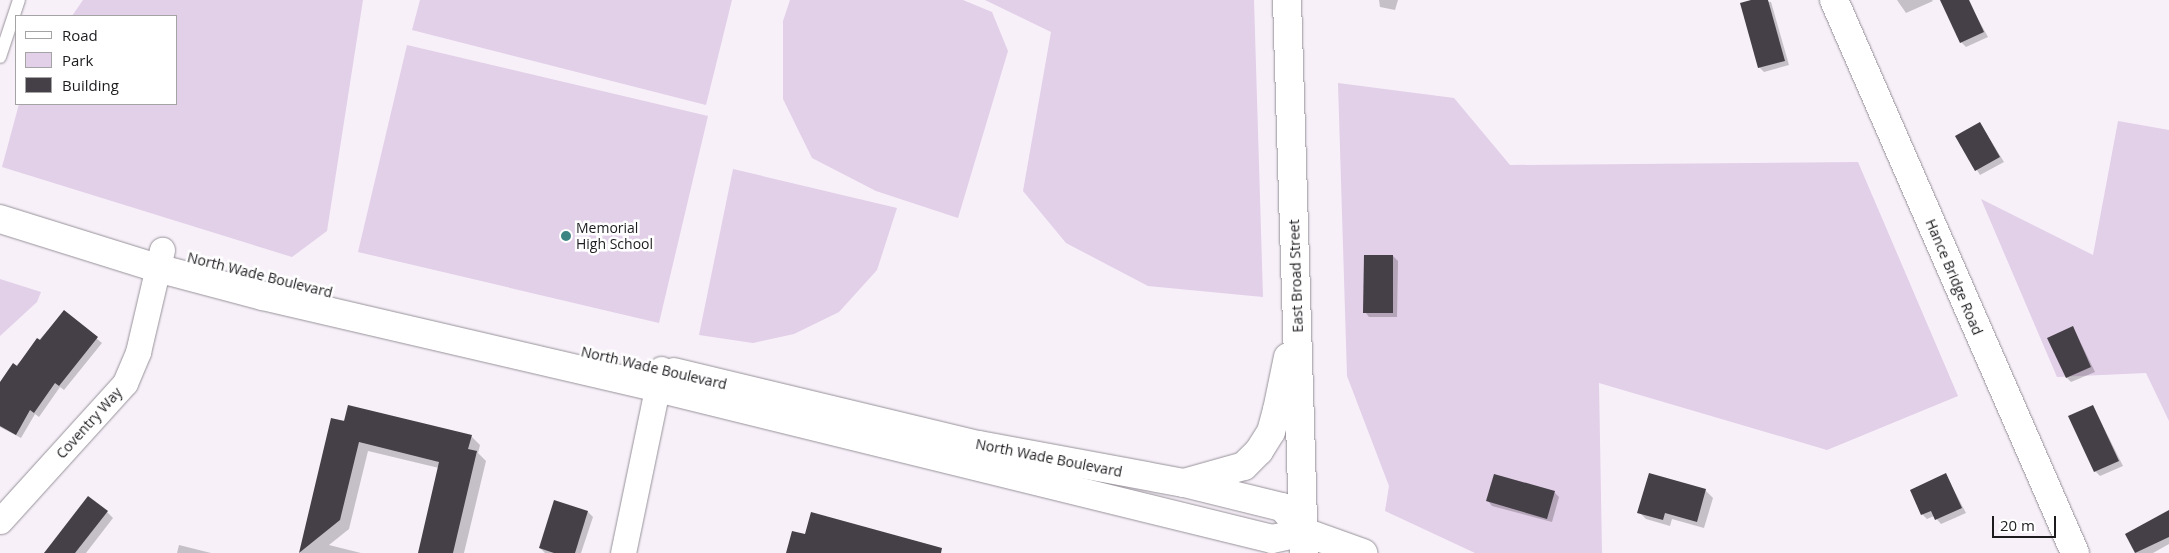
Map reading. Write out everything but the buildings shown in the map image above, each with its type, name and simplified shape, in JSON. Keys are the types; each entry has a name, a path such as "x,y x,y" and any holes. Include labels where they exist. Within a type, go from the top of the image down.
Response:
{"main road":[{"name":"East Broad Street","path":"1287,0 1304,542"},
{"name":"Hance Bridge Road","path":"1834,0 2074,553"},
{"name":"North Wade Boulevard","path":"0,199 263,296 979,445 1184,484 1282,507 1304,542"},
{"name":"North Wade Boulevard","path":"0,219 159,259"},
{"path":"1184,484 1244,466 1260,451 1271,432 1278,410 1297,319"},
{"name":"North Wade Boulevard","path":"659,378 1272,539 1304,542 1363,553"}],"street":[{"name":"Coventry Way","path":"0,521 125,383 138,352 159,259"},
{"path":"623,553 659,378"}],"lane":[{"path":"0,57 18,0"}],"green space":[{"path":"83,0 363,0 327,231 292,257 2,167 19,105 178,105 178,15 73,15"},
{"path":"420,0 732,0 706,105 412,30"},
{"path":"790,0 963,0 992,12 1008,51 958,218 876,191 812,158 783,99 783,21"},
{"path":"985,0 1254,0 1263,297 1148,286 1066,243 1023,191 1051,32"},
{"path":"407,45 708,116 659,323 358,252"},
{"path":"1338,83 1454,98 1510,165 1858,162 1958,396 1827,450 1599,383 1602,553 1475,553 1385,511 1389,486 1347,376"},
{"path":"2118,121 2169,130 2169,421 2146,373 2057,377 1981,199 2093,255"},
{"path":"733,169 897,208 877,270 839,312 794,334 753,343 699,335"},
{"path":"0,279 41,292 37,302 0,336"}],"place":[{"name":"Memorial High School","path":"566,236"}]}
